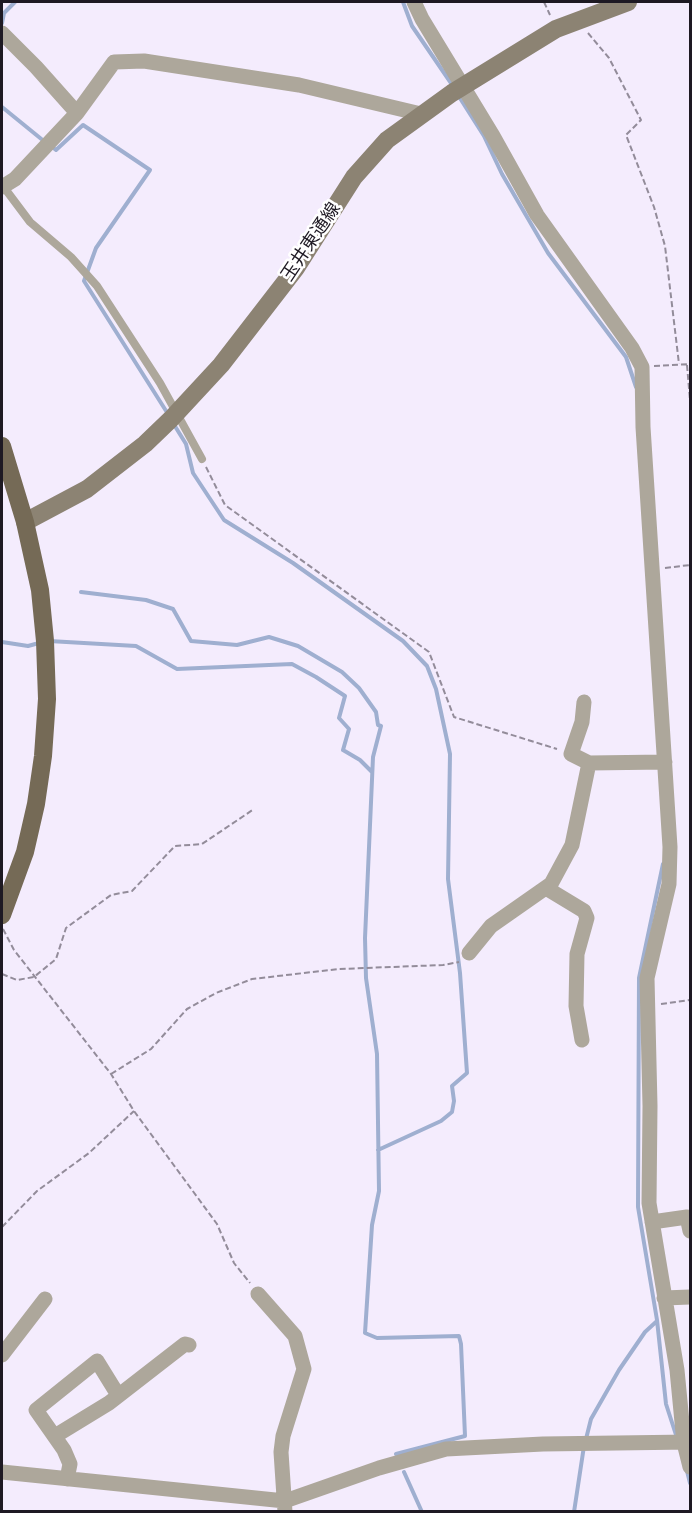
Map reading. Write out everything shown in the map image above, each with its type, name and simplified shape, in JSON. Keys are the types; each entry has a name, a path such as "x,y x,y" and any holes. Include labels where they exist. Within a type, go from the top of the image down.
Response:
{"main road":[{"path":"2,446 25,522 40,590 47,699 43,756 36,804 25,852 2,915"}],"street":[{"path":"414,2 459,89 537,215 632,348 642,367 660,762 670,847 669,884 647,978 650,1106 649,1203 690,1467"},
{"name":"玉井東通線","path":"25,522 87,489 145,444 176,413 221,365 296,268 354,177 387,140 459,89 556,29 628,2"},
{"path":"2,33 77,113"},
{"path":"2,187 15,179 77,113 114,62 144,61 299,85 421,114"},
{"path":"584,702 582,722 571,754 589,763 660,762"},
{"path":"470,953 491,926 551,884 572,845 589,763"},
{"path":"546,888 584,911 587,918 577,954 576,1006 582,1040"},
{"path":"652,1222 687,1217 690,1231"},
{"path":"258,1294 295,1336 303,1369 280,1452 285,1506"},
{"path":"664,1298 690,1297"},
{"path":"2,1355 45,1299"},
{"path":"55,1436 118,1395 185,1344 189,1345"},
{"path":"67,1479 70,1464 64,1450 36,1410 97,1361 118,1395"},
{"path":"2,1472 285,1506 379,1468 446,1449 686,1443"}],"lane":[{"path":"2,187 30,222 71,257 97,286 159,383 202,459"}],"path":[{"path":"579,19 589,35 609,58 641,120 626,135 654,207 665,246 680,364"},
{"path":"642,367 689,364 690,400"},
{"path":"202,459 225,505 429,652 454,717 571,754"},
{"path":"653,569 690,565"},
{"path":"2,974 17,980 34,976 56,959 66,928 111,895 132,891 175,846 202,844 254,809"},
{"path":"2,927 14,950 111,1074 134,1111 218,1224 234,1263 258,1294"},
{"path":"111,1074 151,1049 187,1009 216,993 252,979 339,969 443,965 464,961 470,953"},
{"path":"648,1006 690,1000"},
{"path":"2,1227 37,1191 90,1153 134,1111"}],"waterway":[{"path":"2,23 4,13 15,2"},
{"path":"403,2 412,26 453,86"},
{"path":"458,95 484,136 502,174 548,253 626,357 636,387"},
{"path":"2,107 45,142"},
{"path":"51,146 56,150 83,125 150,170 96,248 84,281 168,414"},
{"path":"173,423 186,444 193,473 224,520 293,563 403,641 427,666 436,689 450,754 448,879 460,973 467,1073 452,1086 454,1101 452,1112 441,1121 378,1150"},
{"path":"81,592 146,600 173,609 191,641 237,645 269,637 298,646 342,672 359,688 376,712 378,725 381,726 373,757 365,938 366,978 377,1054 379,1191 372,1225 365,1333 377,1338 459,1336 465,1436 396,1454"},
{"path":"49,641 136,646 177,669 292,664 345,696 339,718 349,729 343,750 360,760 372,772"},
{"path":"2,642 28,646 39,643"},
{"path":"663,864 639,978 638,1207 657,1320 666,1404 677,1438"},
{"path":"586,1439 591,1419 619,1370 645,1332 657,1321"},
{"path":"574,1512 584,1446"},
{"path":"687,1471 690,1483"},
{"path":"404,1472 422,1512"}]}
